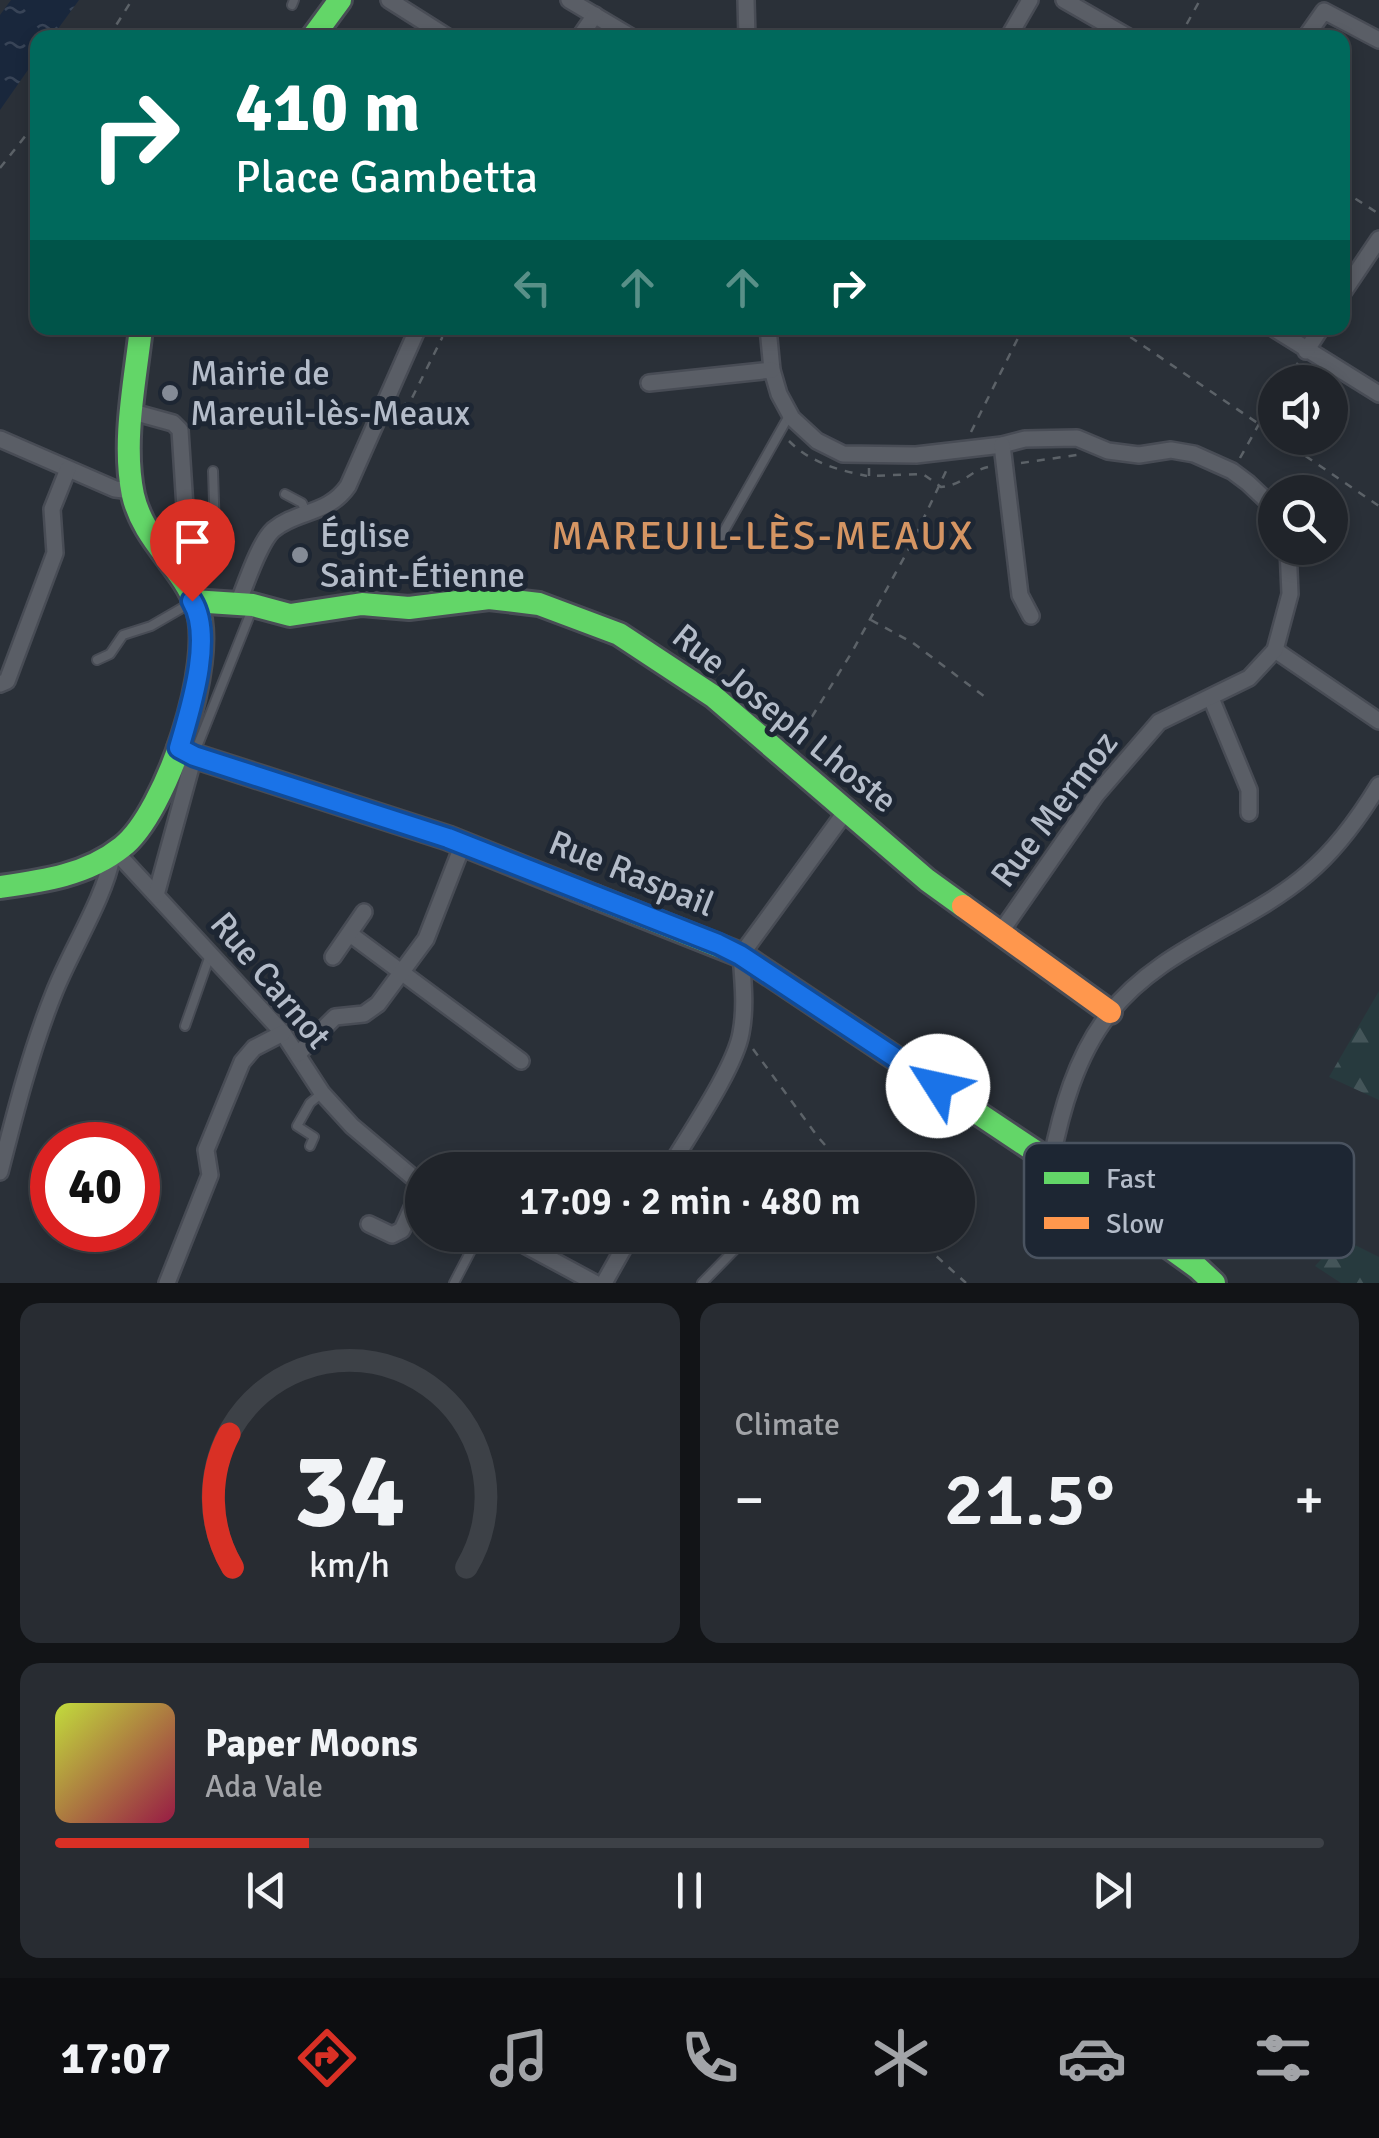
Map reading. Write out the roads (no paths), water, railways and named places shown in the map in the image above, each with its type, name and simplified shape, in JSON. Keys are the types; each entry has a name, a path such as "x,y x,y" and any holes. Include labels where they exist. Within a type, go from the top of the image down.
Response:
{"street":[{"path":"318,30 340,0"},
{"path":"389,0 436,30"},
{"path":"569,0 619,30"},
{"path":"746,0 747,30"},
{"path":"1013,30 1030,0"},
{"path":"1064,0 1116,30"},
{"path":"1309,30 1323,5 1379,40"},
{"path":"584,30 595,16"},
{"path":"1350,282 1379,238"},
{"path":"139,335 132,491 143,526 188,585"},
{"path":"246,604 266,537 276,527 338,500 384,410 415,335"},
{"path":"769,335 772,370 790,414 818,441 843,454 869,456 1002,446 1025,439 1076,438 1108,451 1139,454 1172,450 1194,454 1232,471 1258,493"},
{"path":"1284,335 1379,394"},
{"path":"1306,350 1316,335"},
{"path":"649,383 772,370"},
{"path":"133,412 173,423 180,430 188,585 201,622 186,752 156,895"},
{"path":"0,439 115,490 132,491"},
{"path":"1002,446 1020,595 1031,616"},
{"path":"0,684 8,681 55,553 52,509 68,469"},
{"path":"1249,813 1249,790 1211,698 1248,678 1275,650 1290,594 1289,565"},
{"name":"Rue Joseph Lhoste","path":"188,585 290,615 346,605 409,608 489,598 538,604 619,634 713,696 928,880 1110,1012"},
{"path":"1275,650 1379,721"},
{"name":"Rue Mermoz","path":"1000,934 1096,795 1159,722 1211,698"},
{"path":"0,887 68,876 114,855 146,822 186,752"},
{"name":"Rue Raspail","path":"186,752 463,844 740,955 1024,1145"},
{"path":"1055,1143 1070,1090 1093,1037 1110,1012 1174,958 1308,874 1356,823 1379,786"},
{"path":"678,1152 732,1059 741,1036 744,1004 740,955 846,811"},
{"path":"298,1054 336,1017 364,1014 378,1004 426,939 463,844"},
{"path":"0,1172 51,999 114,855"},
{"name":"Rue Carnot","path":"114,855 284,1032 322,1093 352,1126 405,1171"},
{"path":"333,957 364,912"},
{"path":"350,934 521,1061"},
{"path":"167,1283 210,1175 206,1150 242,1062 254,1048 284,1032"},
{"name":"Rue Carnot","path":"369,1224 392,1235 405,1223"},
{"path":"538,1252 595,1283"},
{"path":"604,1283 622,1252"},
{"name":"Rue Raspail","path":"1184,1258 1214,1283"}],"lane":[{"path":"716,544 790,414"},
{"path":"98,660 110,654 123,635 162,620 188,585 216,562 213,472"},
{"path":"285,494 302,503 307,514"},
{"path":"186,752 246,604"},
{"path":"185,1026 210,955"},
{"path":"310,1146 314,1137 298,1126 310,1103 322,1093"},
{"path":"454,1283 471,1252"},
{"path":"702,1283 732,1252"}],"water":[{"path":"11,0 79,0 57,30 30,30 30,67 0,110 0,15"}],"place":[{"name":"Mairie de Mareuil-lès-Meaux","path":"170,393"},
{"name":"Église Saint-Étienne","path":"300,555"}],"district":[{"name":"MAREUIL-LÈS-MEAUX","path":"763,535"}]}
